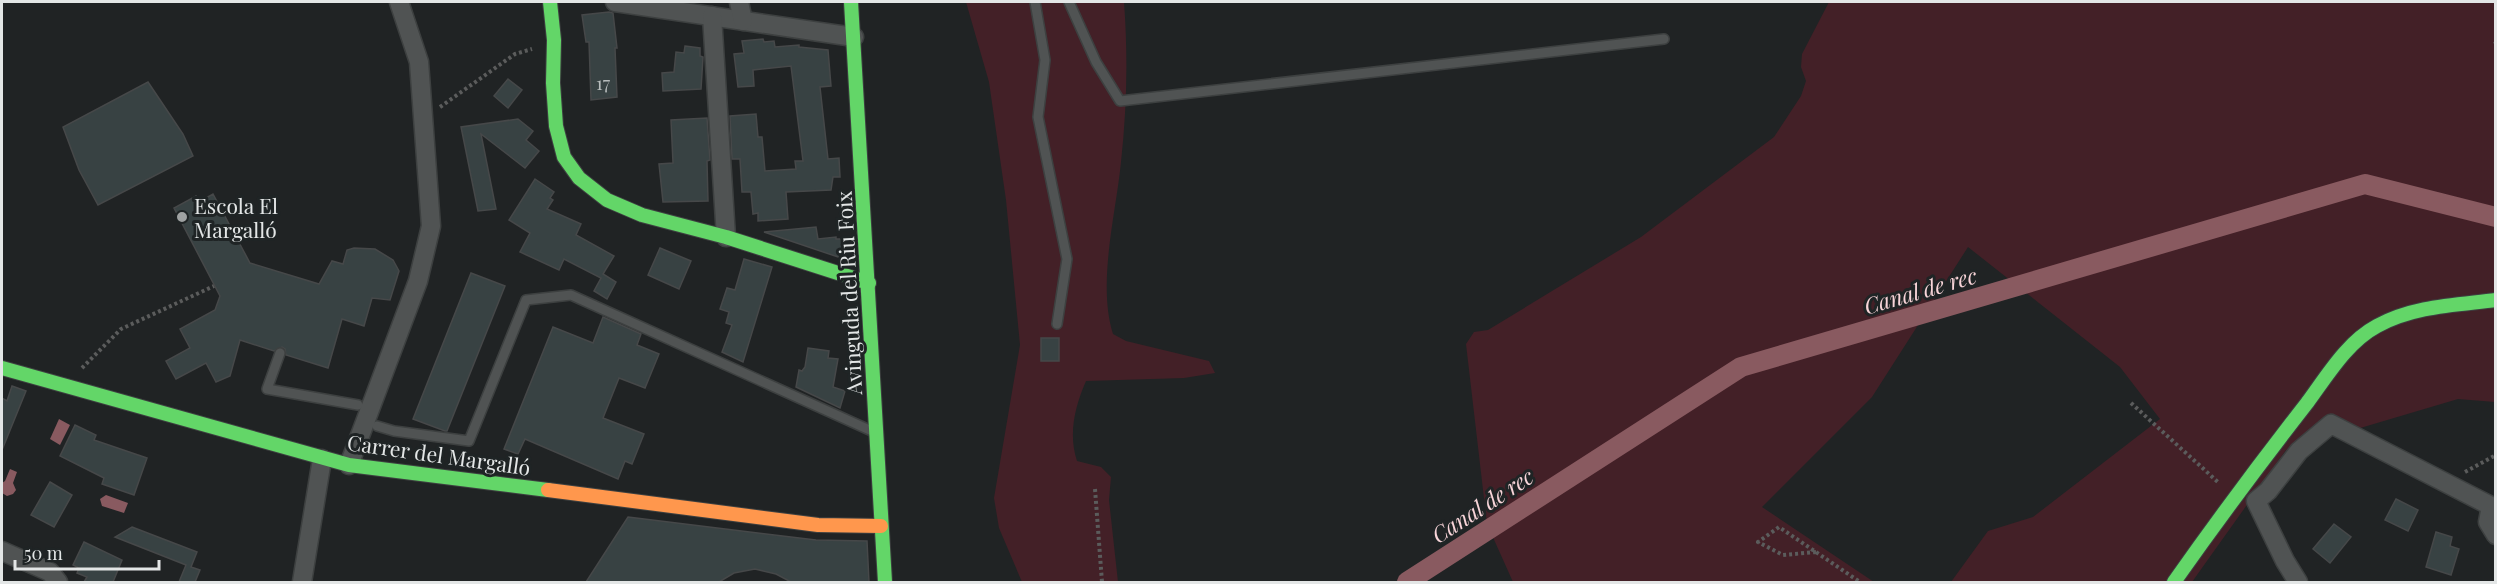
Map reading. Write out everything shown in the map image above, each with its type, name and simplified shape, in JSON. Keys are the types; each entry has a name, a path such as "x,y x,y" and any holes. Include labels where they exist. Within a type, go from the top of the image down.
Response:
{"street":[{"path":"349,465 417,281 431,226 419,62 399,2"},
{"path":"550,2 554,40 553,84 556,126 564,157 579,178 607,200 642,215 726,237 869,283"},
{"path":"615,2 854,37"},
{"path":"739,2 743,21"},
{"name":"Avinguda del Riu Foix","path":"852,2 885,582"},
{"path":"712,16 726,237"},
{"path":"2174,582 2238,493 2342,357 2361,336 2388,320 2420,311 2496,300"},
{"name":"Carrer del Margalló","path":"2,368 349,465 818,525 881,526"},
{"path":"2256,501 2268,491 2299,451 2331,424 2491,506 2488,522 2496,535"},
{"path":"302,582 322,459"},
{"path":"2238,493 2256,501 2285,561 2298,582"},
{"path":"2,551 50,572 58,582"}],"lane":[{"path":"1035,2 1045,60 1038,117 1068,259 1058,324"},
{"path":"1069,2 1096,62 1120,101 1664,39"},
{"path":"377,426 394,431 469,441 526,300 572,295 876,433"},
{"path":"280,353 267,389 358,405"}],"path":[{"path":"435,111 471,83 515,54 542,46"},
{"path":"78,373 121,329 214,286"},
{"path":"2131,403 2238,493"},
{"path":"2446,483 2496,455"},
{"path":"1095,489 1102,582"},
{"path":"1816,552 1783,555 1758,542 1779,527 1816,552 1860,582"}],"shaded area":[{"path":"966,2 1124,2 1125,121 1107,271 1109,314 1113,334 1126,341 1209,361 1215,373 1184,378 1086,381 1074,420 1074,451 1077,461 1101,467 1111,477 1109,500 1118,582 1022,582 999,528 994,498 1020,345 1006,200 989,82"},
{"path":"1829,2 2495,2 2495,402 2458,399 2286,450 2192,582 1951,582 1988,531 2033,517 2160,419 2120,367 1968,247 1872,397 1762,507 1874,582 1513,582 1487,524 1466,344 1474,332 1488,330 1641,237 1774,137 1801,96 1806,81 1801,67 1802,54"},
{"path":"59,419 70,425 60,445 50,439"},
{"path":"10,469 17,472 13,483 16,490 7,496 2,493 2,483"},
{"path":"106,495 128,503 124,513 102,506 100,499"}],"building":[{"path":"613,13 617,48 615,48 617,97 591,100 589,42 586,42 582,15"},
{"path":"763,39 764,42 774,41 775,47 799,45 799,47 828,50 831,86 820,87 828,159 839,158 840,177 833,177 831,190 786,192 788,219 758,221 758,213 753,214 751,192 742,192 740,159 732,159 730,116 756,114 758,137 762,137 765,171 796,169 795,161 803,161 791,66 753,70 754,86 738,87 734,54 744,53 742,41"},
{"path":"685,46 700,48 700,56 703,57 701,89 663,91 662,73 674,72 676,52 684,53"},
{"path":"508,79 522,90 508,108 494,96"},
{"path":"148,82 183,134 193,156 98,205 79,170 63,127"},
{"path":"707,118 710,160 707,161 708,201 663,202 659,164 673,163 671,120"},
{"path":"518,119 533,131 526,140 539,151 525,168 481,134 496,209 478,211 461,127"},
{"path":"535,179 554,192 550,198 553,200 547,209 581,224 576,235 614,256 603,274 616,282 607,299 594,291 601,278 564,259 559,270 520,252 530,233 509,220"},
{"path":"213,194 250,263 319,284 332,261 343,264 347,250 375,249 393,260 399,271 390,300 372,298 364,326 342,319 328,368 286,355 282,347 274,351 240,340 230,376 216,382 206,363 176,379 166,361 190,348 180,329 215,310 220,296 174,208 196,196 199,202"},
{"path":"816,227 818,239 836,237 836,239 842,239 844,259 764,232"},
{"path":"660,248 691,261 679,289 648,275"},
{"path":"744,259 772,267 743,362 722,352 732,325 726,323 729,312 720,309 727,288 735,290"},
{"path":"471,273 505,286 447,431 445,431 413,419"},
{"path":"603,317 641,334 637,345 659,354 645,388 619,378 603,418 644,434 632,464 625,461 618,479 525,439 518,454 504,449 553,327 593,343"},
{"path":"1041,338 1059,338 1059,361 1041,361"},
{"path":"808,348 829,351 828,358 838,359 833,387 845,391 840,408 796,387 799,370 802,371 805,367"},
{"path":"12,386 26,391 2,450 2,398 7,401"},
{"path":"75,425 96,435 94,440 147,458 134,495 102,484 104,478 60,456"},
{"path":"50,482 72,495 54,527 31,515"},
{"path":"2396,499 2418,510 2408,531 2385,520"},
{"path":"628,517 816,540 867,541 869,582 791,582 776,574 755,569 734,573 719,582 586,582"},
{"path":"2334,524 2351,537 2330,563 2313,549"},
{"path":"132,527 197,552 191,567 200,570 195,582 179,582 186,565 115,537"},
{"path":"2436,532 2452,537 2450,546 2459,549 2451,575 2426,567"},
{"path":"84,542 122,560 113,582 84,582 87,577 77,573 79,568 73,565"}],"waterway":[{"name":"Canal de rec","path":"1407,582 1741,367 2365,184 2496,217"}],"traffic: fast":[{"path":"550,2 554,40 553,83 556,126 564,157 579,178 607,200 642,215 726,237 869,283"},
{"path":"851,2 885,582"},
{"path":"2174,582 2330,371 2356,341 2377,326 2405,314 2435,307 2496,300"},
{"path":"2,368 349,465 548,490"}],"traffic: slow":[{"path":"548,490 818,525 881,526"}],"place":[{"name":"Escola El Margalló","path":"182,217"}]}
